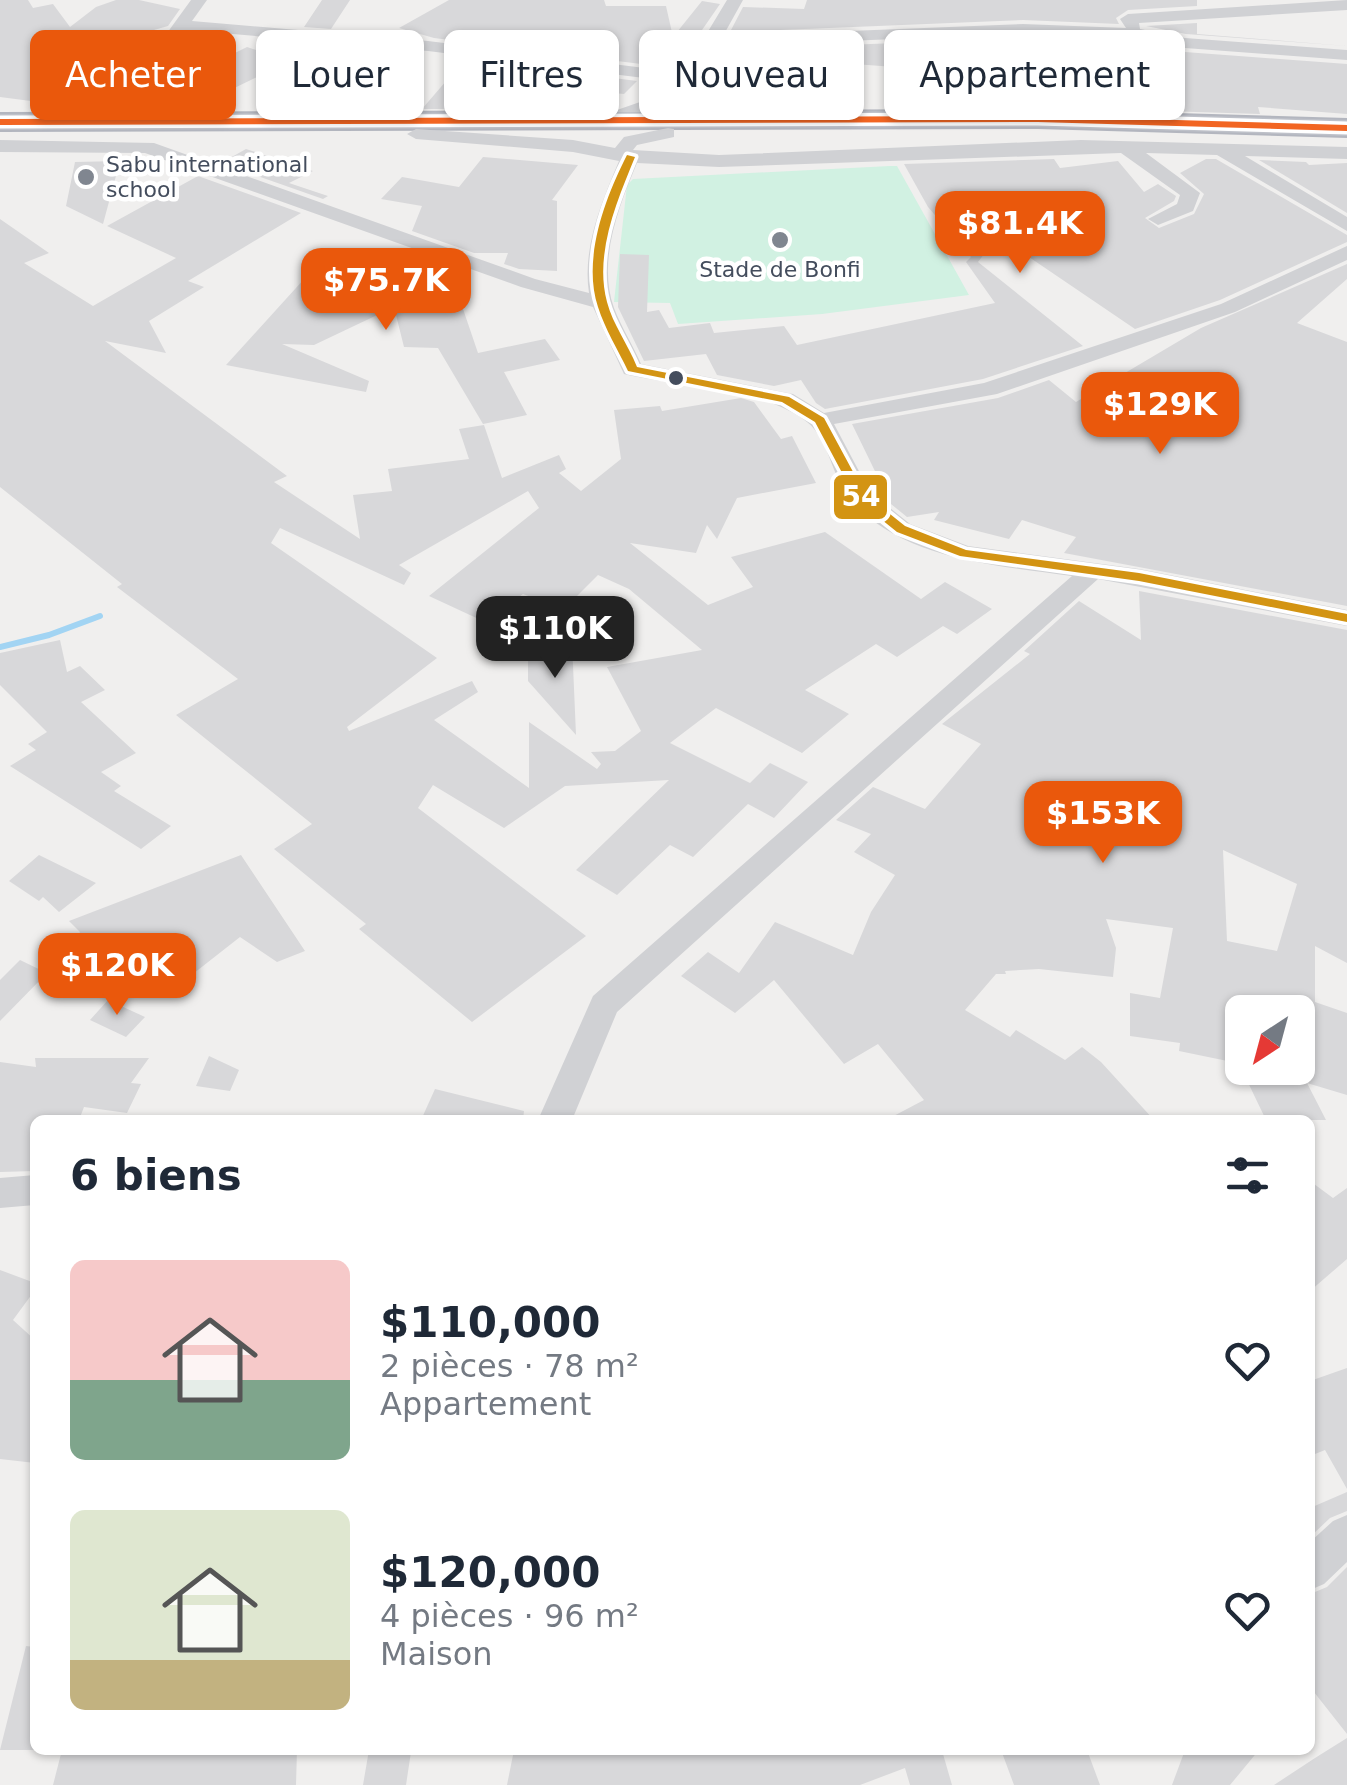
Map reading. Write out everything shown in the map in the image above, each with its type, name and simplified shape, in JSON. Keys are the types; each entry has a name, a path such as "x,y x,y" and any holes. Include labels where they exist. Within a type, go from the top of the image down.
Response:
{"highway":[{"path":"0,122 919,120"},
{"path":"1100,120 1347,128"},
{"path":"0,132 1086,133 1347,140"}],"street":[{"path":"178,30 199,0"},
{"path":"719,30 734,0"},
{"path":"1135,30 1128,19 1347,5"},
{"path":"182,25 428,46 639,73"},
{"path":"997,30 1046,30"},
{"path":"1185,43 1347,55"},
{"path":"598,122 639,112"},
{"path":"630,157 623,150 631,141 668,133"},
{"path":"416,134 573,146 630,157 719,162 1126,147 1347,153"},
{"path":"0,146 147,148 528,283 602,303"},
{"path":"1126,147 1190,193 1186,207 1158,219"},
{"path":"1220,149 1347,224"},
{"path":"630,157 608,208 599,280 602,303 632,370 785,398 820,420 860,496 901,529 964,553 1092,571 1347,618"},
{"path":"820,420 989,389 1228,308 1347,252"},
{"path":"557,1115 604,1005 1092,571"},
{"path":"0,1193 30,1190"},
{"path":"1315,1565 1347,1534"}],"green space":[{"name":"Stade de Bonfi","path":"897,166 969,295 822,314 678,324 670,303 614,302 627,185 633,179"}],"building":[{"path":"0,0 28,0 33,8 53,4 70,27 96,7 116,0 139,0 180,9 168,26 154,30 30,30 30,101 0,97"},
{"path":"322,0 350,0 331,29 304,27"},
{"path":"449,0 604,0 606,6 666,6 671,30 639,30 639,64 619,61 619,30 444,30 444,39 424,35 424,30 399,28"},
{"path":"807,0 1197,0 1197,6 1128,10 1116,18 1119,24 1023,20 731,30 743,7 804,9"},
{"path":"702,1 720,4 702,30 679,30"},
{"path":"1197,23 1197,34 1347,46 1186,34 1185,30 1146,26"},
{"path":"884,43 884,66 864,65 864,44"},
{"path":"247,47 256,50 256,78 236,87 236,52"},
{"path":"1185,52 1347,64 1347,114 1258,107 1260,114 1185,112"},
{"path":"619,79 637,81 624,94 619,94"},
{"path":"444,83 444,109 424,107"},
{"path":"246,149 313,171 289,183 328,196 323,199 221,163"},
{"path":"483,157 578,165 552,200 557,201 557,271 519,269 504,264 508,253 474,253 412,231 422,206 381,199 402,177 459,187"},
{"path":"1054,159 1060,168 1118,161 1144,192 1158,184 1176,196 1145,218 1159,228 1194,214 1204,194 1180,173 1206,159 1216,159 1347,235 1347,242 1220,300 1135,329 998,236 978,262 1083,346 983,379 825,409 816,403 801,380 774,386 717,375 706,354 644,361 618,307 620,254 649,255 647,312 659,310 669,328 710,323 714,333 784,326 797,345 995,303 966,262 971,257 928,207 904,164"},
{"path":"1259,160 1309,165 1347,163 1347,213"},
{"path":"120,161 103,224 66,206 75,162"},
{"path":"198,176 301,213 188,281 204,287 149,321 166,353 105,341 287,476 274,482 360,539 353,495 392,491 388,469 469,459 459,429 484,425 502,478 559,455 566,469 559,473 581,491 621,459 614,410 660,406 662,411 741,398 754,402 781,439 792,436 816,483 737,498 717,539 707,525 696,553 630,543 708,605 753,587 731,557 825,532 921,599 945,582 992,609 957,634 943,626 897,657 876,644 805,690 849,714 802,753 716,708 670,743 750,783 770,763 808,782 774,818 748,804 693,857 670,845 617,895 576,870 669,780 565,786 504,828 433,785 418,808 586,936 472,1022 359,929 366,924 274,849 312,824 176,715 238,679 117,587 122,584 0,487 0,219 49,253 24,263 93,306 176,258 107,226","holes":["528,491 539,508 429,596 485,622 523,594 571,612 570,598 572,601 598,575 629,589 702,650 607,667 641,731 615,751 591,752 601,764 597,769 529,722 529,788 434,720 478,692 472,681 349,731 347,727 437,658 271,543 280,528 404,585 411,573 399,565"]},
{"path":"368,251 462,306 478,353 545,339 560,360 504,372 527,415 483,424 438,348 404,347 394,307 314,345 282,344 369,381 366,392 226,365 305,278"},
{"path":"1347,264 1347,279 1297,323 1347,342 1347,606 1064,553 1076,537 1022,520 1009,539 934,520 939,512 907,517 891,504 852,424 998,398 1049,380 1076,402 1201,328"},
{"path":"1139,591 1347,630 1347,963 1315,946 1315,995 1225,995 1225,1060 1179,1051 1180,1043 1130,1036 1130,993 1160,998 1173,928 1106,919 1116,948 1113,977 1039,969 1005,971 1006,974 996,974 965,1010 1010,1037 1016,1030 1065,1060 1082,1047 1149,1115 896,1115 924,1100 878,1044 844,1064 774,980 735,1013 681,976 708,952 739,973 775,922 853,955 871,912 895,875 854,852 871,834 836,820 873,787 925,809 981,744 942,724 1030,654 1024,651 1079,601 1141,640","holes":["1223,850 1297,884 1277,951 1227,941"]},
{"path":"60,640 67,672 80,666 105,690 81,702 136,753 101,772 121,786 114,791 171,826 141,849 10,766 36,750 28,744 47,732 0,685 0,653"},
{"path":"572,642 576,735 528,681 528,657"},
{"path":"39,855 96,883 59,912 43,897 39,901 9,881"},
{"path":"241,855 305,951 277,962 240,937 175,988 123,951 104,990 54,982 80,932 69,921"},
{"path":"20,960 47,973 0,1021 0,980"},
{"path":"108,1000 145,1017 126,1037 90,1020"},
{"path":"1315,1002 1347,1013 1347,1095 1314,1085"},
{"path":"209,1056 239,1070 230,1091 196,1086"},
{"path":"35,1058 149,1058 131,1083 141,1084 127,1113 84,1107 81,1115 30,1115 30,1171 0,1172 0,1062 36,1067"},
{"path":"1249,1085 1308,1085 1326,1120 1315,1120 1315,1115 1264,1115"},
{"path":"435,1089 524,1111 524,1115 423,1115"},
{"path":"1315,1185 1333,1198 1347,1188 1347,1259 1315,1287"},
{"path":"0,1270 30,1281 30,1297 13,1320 30,1335 30,1462 0,1459"},
{"path":"1347,1368 1347,1489 1325,1450 1315,1454 1315,1379"},
{"path":"1347,1492 1347,1511 1330,1518 1315,1532 1315,1506"},
{"path":"1347,1567 1347,1734 1315,1693 1315,1592 1327,1587"},
{"path":"26,1646 30,1646 30,1750 0,1750"},
{"path":"1347,1738 1347,1785 1274,1785 1315,1758"},
{"path":"61,1755 297,1755 296,1785 53,1785"},
{"path":"368,1755 411,1755 406,1785 363,1785"},
{"path":"513,1755 943,1755 952,1785 910,1785 905,1768 860,1785 507,1785"},
{"path":"1003,1755 1089,1755 1100,1785 1014,1785"},
{"path":"1183,1755 1255,1755 1230,1785 1172,1785"}],"waterway":[{"path":"0,647 49,635 100,616"}],"transit line":[{"path":"0,122 1038,119 1347,128"},
{"name":"54","path":"630,157 600,249 598,287 632,369 785,399 820,420 860,496 901,529 964,553 1139,577 1347,618"}],"place":[{"name":"Sabu international school","path":"86,177"},
{"name":"Stade de Bonfi","path":"780,240"}]}
